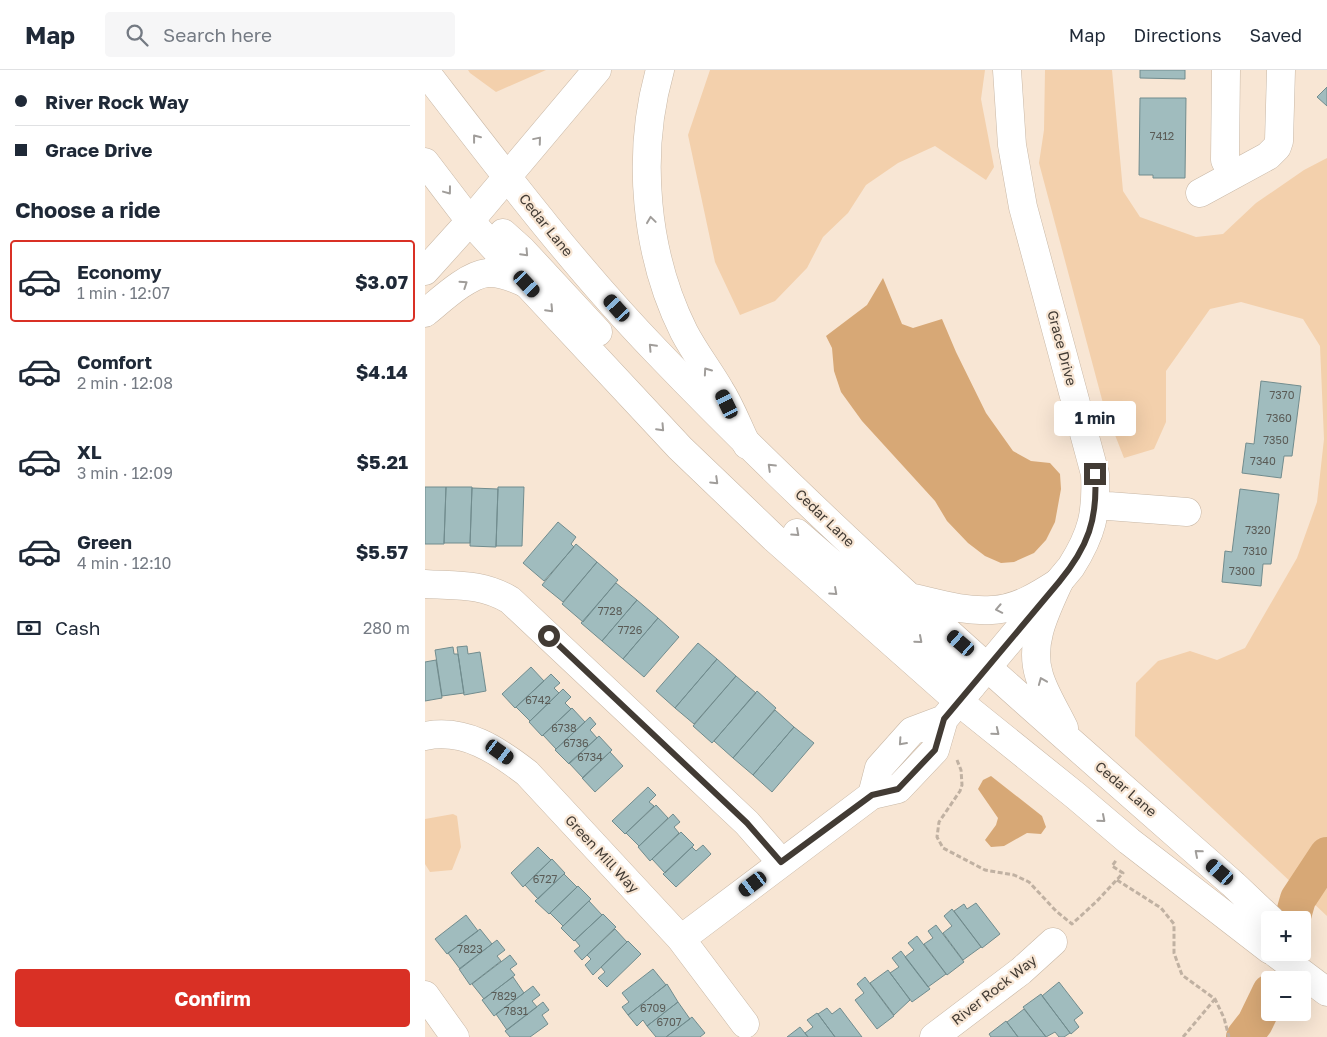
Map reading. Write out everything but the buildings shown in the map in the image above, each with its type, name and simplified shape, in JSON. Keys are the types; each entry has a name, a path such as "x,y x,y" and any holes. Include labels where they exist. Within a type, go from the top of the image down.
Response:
{"main road":[{"path":"425,271 470,221 597,70"},
{"path":"660,70 655,89 649,132 647,172 651,220 658,256 669,296 684,331 698,358 721,391 747,445"},
{"name":"Grace Drive","path":"965,693 1071,568 1087,542 1094,518 1095,505 1095,474 1023,207 1012,145 1007,70"},
{"path":"1225,70 1225,160 1232,175"},
{"path":"1200,193 1268,156 1277,147 1279,141 1281,70"},
{"name":"Cedar Lane","path":"425,72 506,177 578,265 655,350 747,445 908,597 965,693 1070,741 1261,911"},
{"name":"Cedar Lane","path":"425,162 470,221 527,284 680,448 774,538 965,693 1076,796 1129,841 1261,943"},
{"path":"470,221 484,221 498,228 511,239 690,432 965,693 912,731 879,768 872,795 781,862 681,940"},
{"path":"425,313 470,280 486,273 504,274 527,284"},
{"path":"1095,505 1187,512"},
{"path":"908,597 970,609 995,610 1017,605 1038,596 1059,582"},
{"path":"1059,582 1044,616 1037,638 1036,658 1038,674 1070,741"},
{"path":"425,584 478,587 495,591 510,600 747,823 781,862"},
{"name":"Green Mill Way","path":"425,736 435,734 455,735 477,740 500,752 527,773 681,940 745,1024"},
{"name":"River Rock Way","path":"934,1037 1021,971 1053,942"},
{"path":"1311,959 1327,974"},
{"path":"1286,961 1327,992"},
{"path":"425,995 455,1037"}],"path":[{"path":"954,753 961,770 962,784 960,791 939,822 937,837 943,848 985,870 1014,875 1029,882 1055,911 1072,924 1117,880 1161,908 1175,924 1174,953 1182,975 1215,999 1224,1018 1229,1037"},
{"path":"1183,1037 1215,999"}],"shaded area":[{"path":"468,70 546,70 496,92"},
{"path":"710,70 985,70 981,99 994,167 986,180 935,146 898,163 866,185 848,213 823,237 807,268 775,301 740,315 715,262 688,135"},
{"path":"1045,70 1112,70 1123,191 1140,217 1196,237 1223,234 1256,203 1304,170 1327,158 1327,916 1135,736 1136,683 1158,661 1190,651 1217,660 1245,648 1297,558 1317,502 1324,439 1320,346 1303,319 1241,302 1210,309 1166,371 1166,422 1154,449 1124,458 1104,407 1039,163 1044,130"},
{"path":"883,278 902,324 913,328 942,319 986,413 1013,451 1031,461 1050,463 1060,474 1061,489 1055,522 1046,540 1034,553 1014,562 1001,563 985,556 968,543 947,521 935,501 862,421 841,392 834,371 832,348 826,336 867,305"},
{"path":"991,776 1042,816 1046,827 1041,834 1027,833 1004,846 991,847 985,840 996,825 998,818 978,789 983,780"},
{"path":"453,814 457,816 461,847 452,870 430,872 425,864 425,819"}],"waterway":[{"path":"1295,911 1298,899 1327,855"},
{"path":"1244,1037 1255,1023 1261,1011"}],"route":[{"path":"549,636 747,823 781,862 872,795 898,789 935,750 944,719 1071,568 1087,542 1094,518 1095,474"}]}
